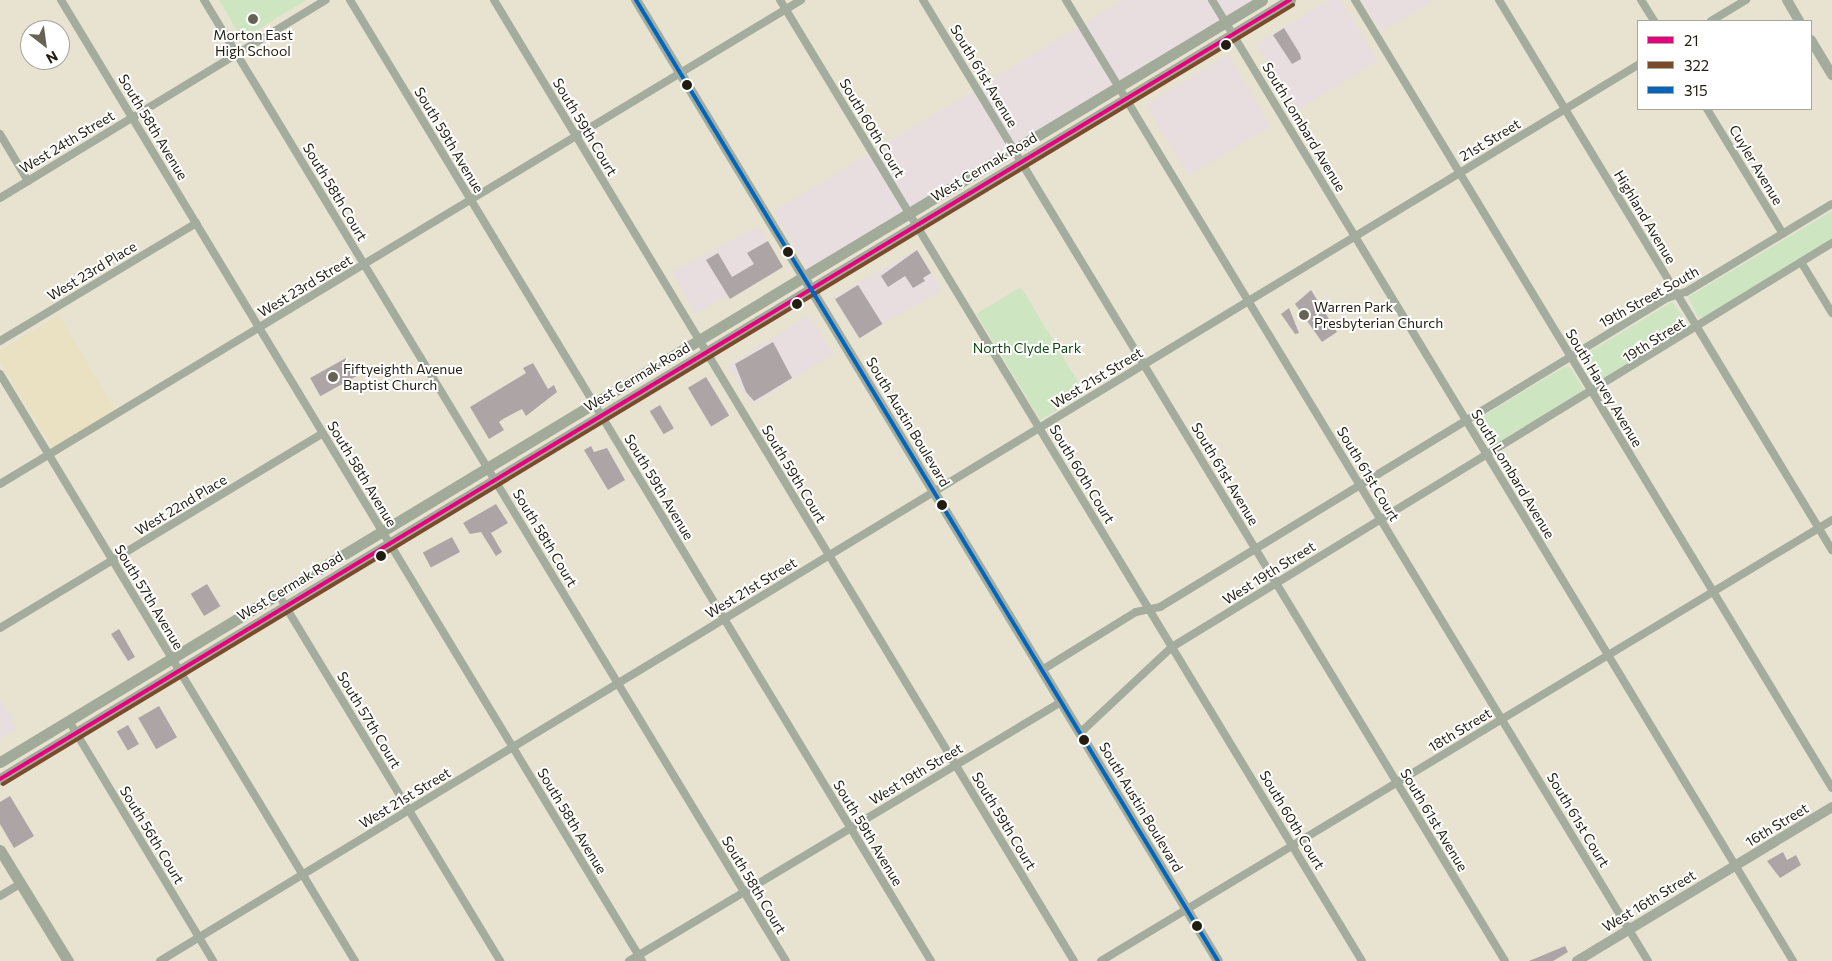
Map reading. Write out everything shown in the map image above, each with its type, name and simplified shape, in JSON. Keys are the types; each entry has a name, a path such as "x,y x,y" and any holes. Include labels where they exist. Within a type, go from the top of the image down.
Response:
{"main road":[{"name":"West Cermak Road","path":"0,762 1262,0"},
{"name":"West Cermak Road","path":"0,779 1290,0"},
{"path":"0,850 68,961"}],"street":[{"name":"South 58th Avenue","path":"62,0 640,958"},
{"name":"South 58th Court","path":"204,0 786,961"},
{"name":"West 24th Street","path":"0,198 326,0"},
{"name":"South 59th Avenue","path":"350,0 931,961"},
{"name":"South 59th Court","path":"494,0 1074,961"},
{"name":"South Austin Boulevard","path":"636,0 1218,961"},
{"name":"South 60th Court","path":"780,0 1362,961"},
{"name":"West 23rd Street","path":"0,484 802,0"},
{"name":"South 61st Avenue","path":"923,0 1505,961"},
{"name":"South 61st Court","path":"1066,0 1648,961"},
{"name":"South Lombard Avenue","path":"1212,0 1793,961"},
{"name":"South Harvey Avenue","path":"1355,0 1832,788"},
{"name":"Highland Avenue","path":"1499,0 1832,550"},
{"path":"1641,0 1653,20"},
{"path":"1713,20 1746,0"},
{"path":"1786,0 1798,20"},
{"path":"1812,42 1832,75"},
{"name":"21st Street","path":"1355,236 1637,66"},
{"name":"Cuyler Avenue","path":"1708,110 1783,234"},
{"path":"0,134 28,180"},
{"name":"19th Street South","path":"1042,670 1136,612 1150,611 1256,550 1571,356 1832,204"},
{"name":"West 23rd Place","path":"0,341 196,223"},
{"name":"West 21st Street","path":"160,961 1355,236"},
{"name":"19th Street","path":"1488,456 1832,243"},
{"path":"1801,262 1832,313"},
{"name":"South 57th Avenue","path":"0,374 355,961"},
{"name":"West 22nd Place","path":"0,628 323,433"},
{"name":"West 19th Street","path":"1080,733 1172,647 1488,456"},
{"name":"18th Street","path":"1101,961 1832,520"},
{"name":"South 57th Court","path":"278,594 500,961"},
{"name":"West 19th Street","path":"629,961 640,958 744,892 1061,702"},
{"name":"South 56th Court","path":"69,721 213,961"},
{"name":"16th Street","path":"1736,865 1832,807"},
{"name":"West 16th Street","path":"1577,961 1736,865"},
{"path":"0,896 20,884"}],"shaded area":[{"path":"1123,0 1254,0 809,270 773,212"},
{"path":"1329,0 1341,0 1378,61 1296,111 1256,44"},
{"path":"1361,0 1434,0 1381,32"},
{"path":"1228,55 1271,126 1188,176 1146,104"},
{"path":"759,226 781,267 695,314 672,272"},
{"path":"917,249 941,291 858,339 834,297"},
{"path":"59,315 115,410 52,448 0,362 0,350"},
{"path":"809,315 833,354 752,405 728,366"},
{"path":"0,700 17,728 0,739"}],"green space":[{"name":"Morton East High School","path":"219,0 306,0 242,39"},
{"path":"1832,211 1832,240 1704,317 1698,317 1688,297"},
{"name":"North Clyde Park","path":"1021,287 1085,393 1040,420 976,314"},
{"path":"1672,302 1689,325 1688,330 1595,385 1581,357"},
{"path":"1564,367 1570,367 1584,390 1489,448 1475,425 1476,420"}],"building":[{"path":"1284,28 1300,54 1301,59 1292,64 1273,35"},
{"path":"768,241 783,267 730,299 706,260 718,253 732,277 754,264 747,253"},
{"path":"917,250 931,273 923,278 925,281 913,288 905,276 888,287 881,276"},
{"path":"858,285 882,324 859,338 835,299"},
{"name":"Warren Park Presbyterian Church","path":"1311,290 1337,332 1322,342 1295,304"},
{"path":"1289,308 1299,333 1295,334 1281,314"},
{"path":"773,342 792,378 754,401 746,392 735,364"},
{"name":"Fiftyeighth Avenue Baptist Church","path":"346,358 356,376 320,396 310,378"},
{"path":"533,363 548,389 554,385 557,392 526,416 522,409 503,419 499,422 504,430 489,439 470,407 526,373 523,368"},
{"path":"706,377 729,416 711,426 688,388"},
{"path":"660,405 674,428 664,434 650,411"},
{"path":"591,446 594,452 607,448 625,480 608,490 584,450"},
{"path":"496,504 508,523 491,533 502,552 496,556 481,532 470,534 463,523"},
{"path":"452,537 460,552 431,568 423,552"},
{"path":"207,584 220,606 204,616 191,594"},
{"path":"119,629 135,657 128,661 111,634"},
{"path":"159,706 177,737 156,749 138,718"},
{"path":"128,725 139,744 128,751 117,732"},
{"path":"10,796 34,836 14,848 0,824 0,802"},
{"path":"1783,852 1787,860 1796,855 1801,865 1780,878 1767,861"},
{"path":"1565,946 1568,952 1553,961 1529,961"}],"transit line":[{"name":"315","path":"636,0 1218,961"},
{"name":"21","path":"0,779 1290,0"},
{"name":"322","path":"3,784 1293,5"}],"place":[{"name":"Morton East High School","path":"253,19"},
{"name":"Warren Park Presbyterian Church","path":"1304,315"},
{"name":"Fiftyeighth Avenue Baptist Church","path":"333,377"}]}
